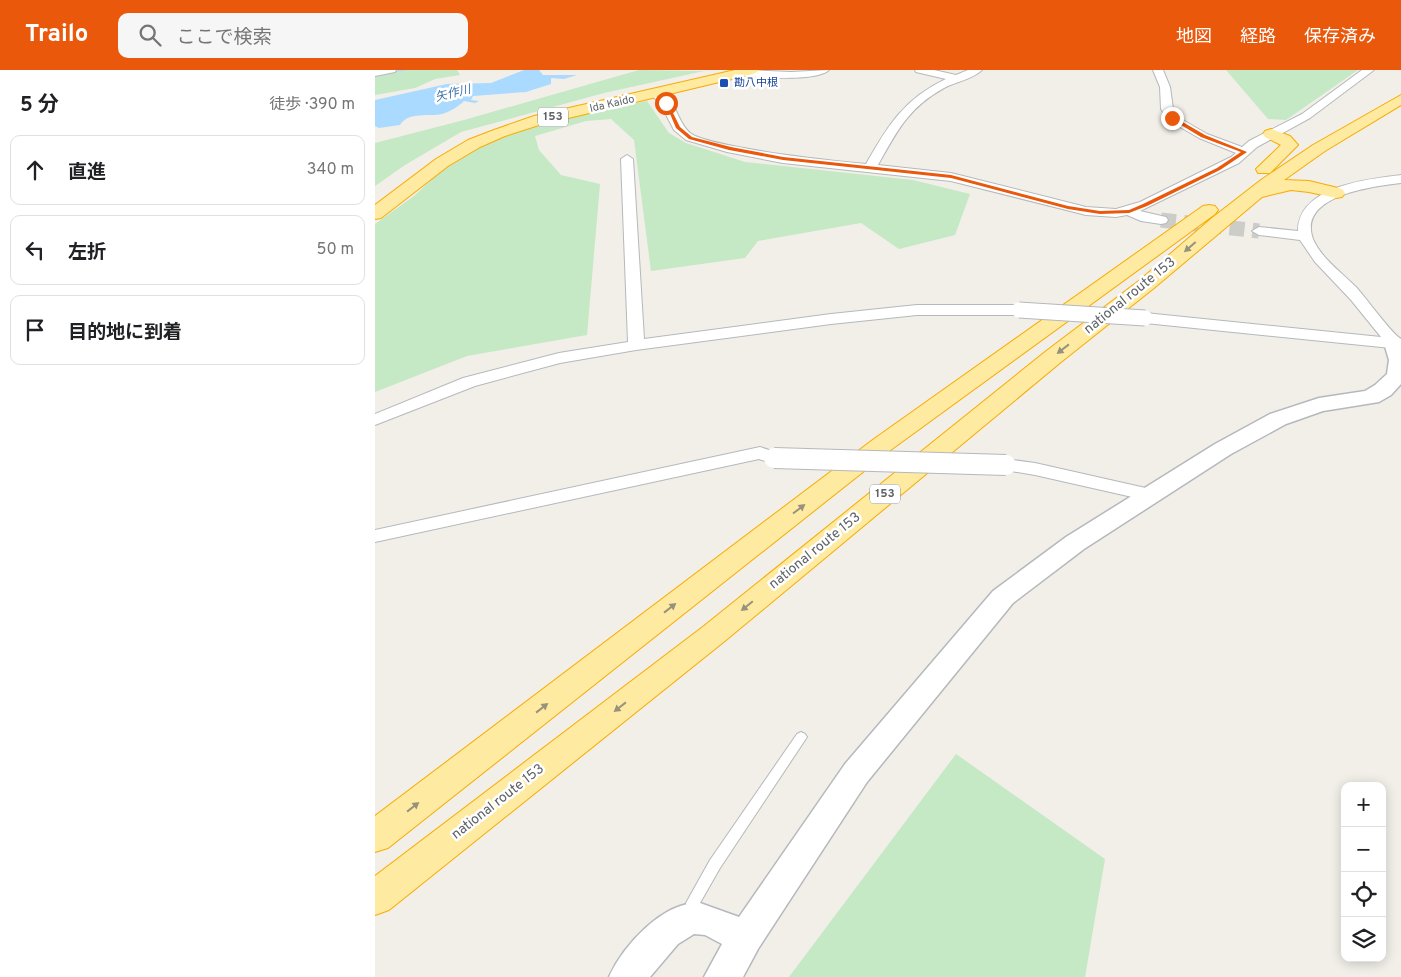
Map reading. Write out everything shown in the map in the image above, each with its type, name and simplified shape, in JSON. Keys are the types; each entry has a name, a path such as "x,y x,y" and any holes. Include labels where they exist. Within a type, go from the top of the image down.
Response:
{"highway":[{"name":"Ida Kaido","path":"375,214 439,164 487,138 535,121 748,72"},
{"name":"national route 153","path":"375,838 883,444 1261,172 1329,129 1401,89"},
{"name":"national route 153","path":"375,898 715,633 1053,357 1147,284 1219,222 1267,184 1319,148 1401,99"},
{"path":"1261,172 1290,145 1283,139 1271,134"},
{"path":"1319,148 1302,164 1298,172 1306,179 1336,193"},
{"path":"1219,222 1274,187 1302,185 1336,193"}],"street":[{"path":"375,73 391,70"},
{"path":"748,72 791,75 824,70"},
{"path":"920,70 956,78"},
{"path":"871,167 896,123 912,105 922,96 956,78 977,70"},
{"path":"1158,70 1165,87 1167,109 1172,118 1203,136 1244,152"},
{"path":"656,94 666,103 678,128 690,138 731,149 783,158 951,176 1077,210 1100,212 1129,211 1219,169 1253,144 1306,116 1369,70"},
{"path":"627,158 636,345"},
{"path":"723,977 745,938 856,773 1003,597 1075,543 1223,449 1278,419 1319,405 1371,397 1383,390 1397,376 1399,360 1398,343 1319,258 1305,236 1305,221 1309,212 1325,198 1336,193 1365,184 1401,179"},
{"path":"1129,211 1141,217 1161,220"},
{"path":"1259,231 1305,236"},
{"path":"375,420 469,382 559,358 636,345 831,319 917,310 1019,310 1145,318 1398,343"},
{"path":"378,535 760,453 774,458 1005,465 1035,469 1150,495"},
{"path":"628,977 653,946 674,926 695,918 719,924 745,938"}],"lane":[{"path":"695,918 693,903 715,864 801,737"}],"green space":[{"path":"408,70 457,70 460,75 435,79 415,88 375,95 375,75"},
{"path":"639,70 704,71 604,93 461,132 405,165 375,186 375,143 464,120"},
{"path":"1226,70 1358,70 1286,120 1268,119"},
{"path":"647,101 669,133 686,143 745,162 913,180 970,194 955,235 899,249 861,223 758,241 745,258 651,271 634,140 611,119 586,121 535,136 539,150 561,175 600,184 587,335 467,356 375,392 375,224 414,196 453,160 497,138 570,117"},
{"path":"956,754 1105,859 1085,977 789,977"}],"water":[{"name":"矢作川","path":"524,70 539,70 543,75 577,75 564,79 551,78 551,84 526,92 473,96 471,100 479,101 475,103 464,101 454,109 442,114 414,116 400,125 379,128 375,126 375,100 447,84 491,83"}],"waterway":[{"path":"375,75 406,70"}],"tunnel":[{"path":"1161,220 1259,231"}],"place":[{"name":"勘八中根","path":"724,83"}],"route":[{"path":"666,103 678,128 690,138 731,149 783,158 951,176 1068,208 1116,213 1129,211 1145,205 1219,169 1235,160 1244,152 1203,136 1172,118"}]}
